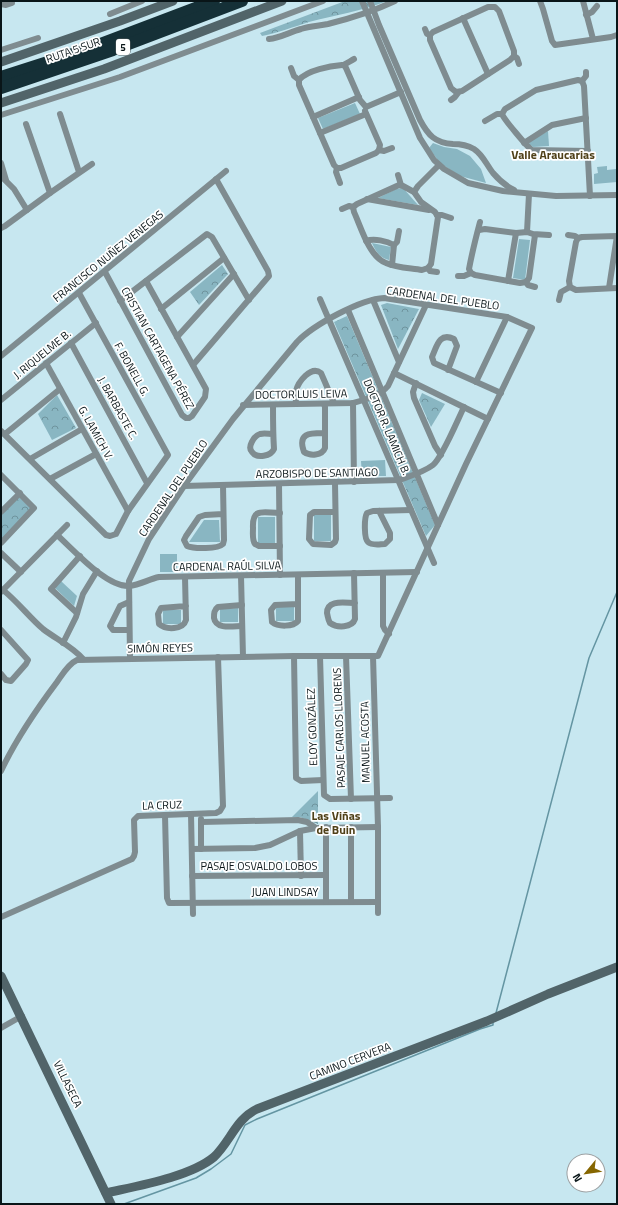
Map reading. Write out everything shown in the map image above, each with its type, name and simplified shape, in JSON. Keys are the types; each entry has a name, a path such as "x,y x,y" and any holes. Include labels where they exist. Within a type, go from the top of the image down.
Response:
{"highway":[{"name":"RUTA 5 SUR","path":"1,77 79,52 214,1"},
{"name":"RUTA 5 SUR","path":"1,88 106,53 242,1"}],"street":[{"path":"120,21 113,12 142,1"},
{"path":"1,62 173,1"},
{"path":"1,103 104,69 282,1"},
{"path":"1,115 120,77 323,1"},
{"path":"362,1 366,13 391,59 428,134 442,142 467,146 474,149 483,157 495,175 505,185 518,192"},
{"path":"370,1 401,92 425,146 439,165 462,180 489,189 529,194 590,196 617,195"},
{"path":"269,39 276,38 301,28 327,24 374,11 395,1"},
{"path":"540,1 554,44 557,45 617,35"},
{"path":"582,1 593,39"},
{"path":"1,4 6,5 12,3"},
{"path":"430,36 433,32 463,18 487,4 495,7 499,11 514,51 514,56 519,64"},
{"path":"586,15 592,12 597,6"},
{"path":"463,18 488,74"},
{"path":"425,29 427,34 430,36 430,40 451,88 458,93"},
{"path":"1,50 38,38"},
{"path":"451,100 458,93 512,59 514,56"},
{"path":"299,80 302,77 320,69 340,64 344,65 354,59"},
{"path":"344,65 358,97 366,107 366,114 380,145 380,150"},
{"path":"291,68 294,76 299,80 299,85 334,165 337,168 336,172 340,183"},
{"path":"582,81 586,76 586,72"},
{"path":"502,114 505,109 536,90 578,80 582,81"},
{"path":"582,81 584,86 590,196"},
{"path":"366,107 401,92"},
{"path":"313,117 358,97"},
{"path":"60,114 79,172"},
{"path":"320,133 366,114"},
{"path":"486,121 497,114 502,114"},
{"path":"502,114 527,147 534,150 588,151"},
{"path":"524,143 552,125 586,118"},
{"path":"26,124 50,193"},
{"path":"425,146 433,138"},
{"path":"337,168 341,168 380,150 384,151 392,148"},
{"path":"1,163 3,178 14,189 27,210"},
{"path":"1,228 92,164"},
{"path":"414,192 439,165"},
{"name":"FRANCISCO NUÑEZ VENEGAS","path":"1,356 226,171"},
{"path":"398,175 401,185 414,192 420,206"},
{"path":"489,189 494,184 495,175"},
{"path":"193,365 269,276 268,271 216,179"},
{"path":"342,209 349,206 353,207 355,204 401,185"},
{"path":"378,194 376,198 378,201"},
{"path":"527,232 529,194"},
{"path":"366,199 420,206 431,210 437,215 451,218"},
{"path":"353,207 366,241 376,257 382,262 392,265 422,270 428,268 431,264 438,221 437,215"},
{"path":"480,222 470,267 471,273 475,276 522,283 526,282"},
{"path":"479,230 485,229 516,233 527,232 535,235 549,235"},
{"path":"392,265 394,245 397,242 399,231"},
{"path":"508,281 516,233"},
{"path":"120,301 206,235 211,236 249,300"},
{"path":"526,282 529,278 535,235"},
{"path":"568,235 578,238 617,236 609,288"},
{"path":"570,287 569,281 576,241 578,238"},
{"path":"366,241 371,240 391,243 394,245"},
{"path":"161,308 224,258"},
{"path":"428,268 430,271 437,272"},
{"name":"CRISTIAN CARTAGENA PÉREZ","path":"104,272 182,415 187,418 192,416 206,393 205,387 146,281"},
{"path":"458,276 464,276 471,273"},
{"path":"177,337 234,274"},
{"path":"526,282 528,286 535,287"},
{"path":"570,287 576,290 617,288"},
{"path":"560,300 561,292 570,287"},
{"name":"F. BONELL G.","path":"79,293 168,455 147,483"},
{"name":"DOCTOR R. LAMICH B.","path":"320,299 434,563"},
{"name":"CARDENAL DEL PUEBLO","path":"130,658 129,586 131,576 149,539 184,486 243,406 301,338 317,326 348,310 374,300 388,299 506,317 532,328 438,525 389,634 376,656"},
{"path":"374,300 399,362"},
{"path":"382,392 388,386 426,305"},
{"name":"DOCTOR R. LAMICH B.","path":"348,310 438,525"},
{"path":"476,382 506,317"},
{"name":"J. RIQUELME B.","path":"1,400 96,323"},
{"path":"448,370 457,346 454,339 445,337 440,340 432,359 434,363 448,370 501,393"},
{"name":"J. BARBASTE C.","path":"71,343 147,483"},
{"name":"G. LAMICH V.","path":"46,363 128,511"},
{"path":"296,404 296,392 298,386 310,372 314,370 321,373 334,404"},
{"path":"394,373 488,419"},
{"path":"416,383 414,398 435,446 441,455"},
{"path":"60,389 3,432 106,534 112,536 116,534 128,511 147,483"},
{"name":"DOCTOR LUIS LEIVA","path":"243,406 353,403 382,392"},
{"path":"353,403 354,482"},
{"path":"324,404 325,433 325,448 323,452 319,454 308,454 304,452 302,440 305,435 308,433 325,433"},
{"path":"273,405 274,434 274,448 272,453 267,455 252,453 250,446 256,436 260,434 274,434"},
{"path":"441,455 464,406"},
{"path":"30,459 82,429"},
{"path":"50,479 96,454"},
{"name":"ARZOBISPO DE SANTIAGO","path":"184,486 335,483 399,480 417,474 434,464 441,455"},
{"path":"1,475 34,508 1,543"},
{"path":"335,483 335,512 335,542 331,545 313,544 309,539 310,515 314,512 335,512"},
{"path":"279,484 280,575"},
{"path":"223,485 224,540 222,546 217,548 192,548 187,546 185,538 199,517 205,515 223,514"},
{"path":"1,512 20,493"},
{"path":"380,511 390,533 390,539 385,544 371,544 366,538 365,517 369,512 380,511 412,510"},
{"path":"280,513 258,513 252,520 253,541 255,544 259,546 280,546"},
{"path":"67,525 2,591 21,606 42,628 83,659"},
{"path":"57,535 97,571 113,583 129,586"},
{"path":"1,553 21,572"},
{"path":"77,613 51,589 80,556"},
{"path":"63,643 77,613 83,594 97,571"},
{"name":"CARDENAL RAÚL SILVA","path":"129,586 156,578 417,572"},
{"path":"383,573 383,626 389,634"},
{"path":"354,574 355,603 355,619 353,624 348,626 330,623 328,620 327,610 330,605 334,603 355,603"},
{"path":"298,575 298,604 298,620 296,624 277,625 272,622 271,612 275,605 298,604"},
{"path":"241,576 243,656"},
{"path":"185,577 186,606 186,622 183,626 165,628 159,624 158,614 161,608 186,606"},
{"path":"129,602 120,606 110,626 113,630 129,630"},
{"path":"242,605 220,606 216,608 214,613 215,621 218,625 242,626"},
{"path":"1,674 7,681 12,681 28,660 2,632"},
{"name":"SIMÓN REYES","path":"83,659 243,656 376,656"},
{"path":"294,656 296,778 300,781 323,780"},
{"name":"ELOY GONZÁLEZ","path":"320,656 323,792 326,797 330,799 351,799"},
{"name":"PASAJE CARLOS LLORENS","path":"346,656 351,799"},
{"name":"MANUEL ACOSTA","path":"376,656 378,913"},
{"name":"LA CRUZ","path":"1,917 132,859 135,854 134,820 136,816 218,813 220,811 222,806 218,657"},
{"path":"1,771 22,733 41,704 71,664 77,660 83,659"},
{"path":"351,799 390,798"},
{"path":"191,814 193,914"},
{"path":"201,814 202,849"},
{"name":"JUAN LINDSAY","path":"165,815 167,900 169,903 378,902"},
{"path":"201,822 294,819 304,821 316,828"},
{"path":"192,849 255,848 270,845 300,832 316,828 378,826"},
{"path":"326,827 326,902"},
{"path":"351,827 351,902"},
{"path":"300,832 300,876"},
{"name":"PASAJE OSVALDO LOBOS","path":"192,876 326,875"},
{"name":"CAMINO CERVERA","path":"106,1193 178,1175 204,1164 221,1149 242,1120 257,1109 494,1018 542,996 617,967"},
{"name":"VILLASECA","path":"1,976 6,992 22,1016 111,1204"},
{"path":"1,1028 22,1016"}],"green space":[{"path":"345,1 387,1 309,22 280,32 262,36 260,33"},
{"path":"355,103 360,114 323,129 318,118"},
{"path":"548,131 549,146 533,147 529,144 530,141"},
{"path":"433,143 444,147 457,149 470,156 481,169 486,183 460,176 440,163 429,148"},
{"path":"607,166 607,170 616,169 617,182 594,184 594,174 598,173 597,167"},
{"path":"403,188 418,205 378,198 396,189"},
{"path":"519,239 530,240 525,280 513,278"},
{"path":"372,243 391,247 389,260 383,258 379,254"},
{"path":"222,265 228,274 199,305 190,292"},
{"path":"387,303 419,309 398,349 381,305"},
{"path":"347,316 435,525 426,536 334,322"},
{"path":"422,393 445,404 431,427 419,400"},
{"path":"57,395 76,428 52,440 38,414"},
{"path":"385,460 386,476 362,476 361,461"},
{"path":"18,496 32,508 1,540 1,515"},
{"path":"314,515 331,515 331,541 314,541"},
{"path":"258,517 275,517 275,543 258,543"},
{"path":"204,520 219,520 220,542 189,542"},
{"path":"160,554 177,554 177,572 160,572"},
{"path":"61,581 77,596 74,606 55,588"},
{"path":"276,607 294,607 294,621 276,621"},
{"path":"238,608 238,622 220,622 220,609"},
{"path":"163,610 181,610 181,624 163,624"},
{"path":"318,791 318,824 300,817 292,817"}],"waterway":[{"path":"496,1013 589,658 617,592"},
{"path":"124,1204 196,1178 211,1169 231,1154 245,1125 257,1119 493,1025 493,1023"}],"district":[{"name":"Valle Araucarias","path":"553,155"},
{"name":"Las Viñas de Buin","path":"336,823"}]}
